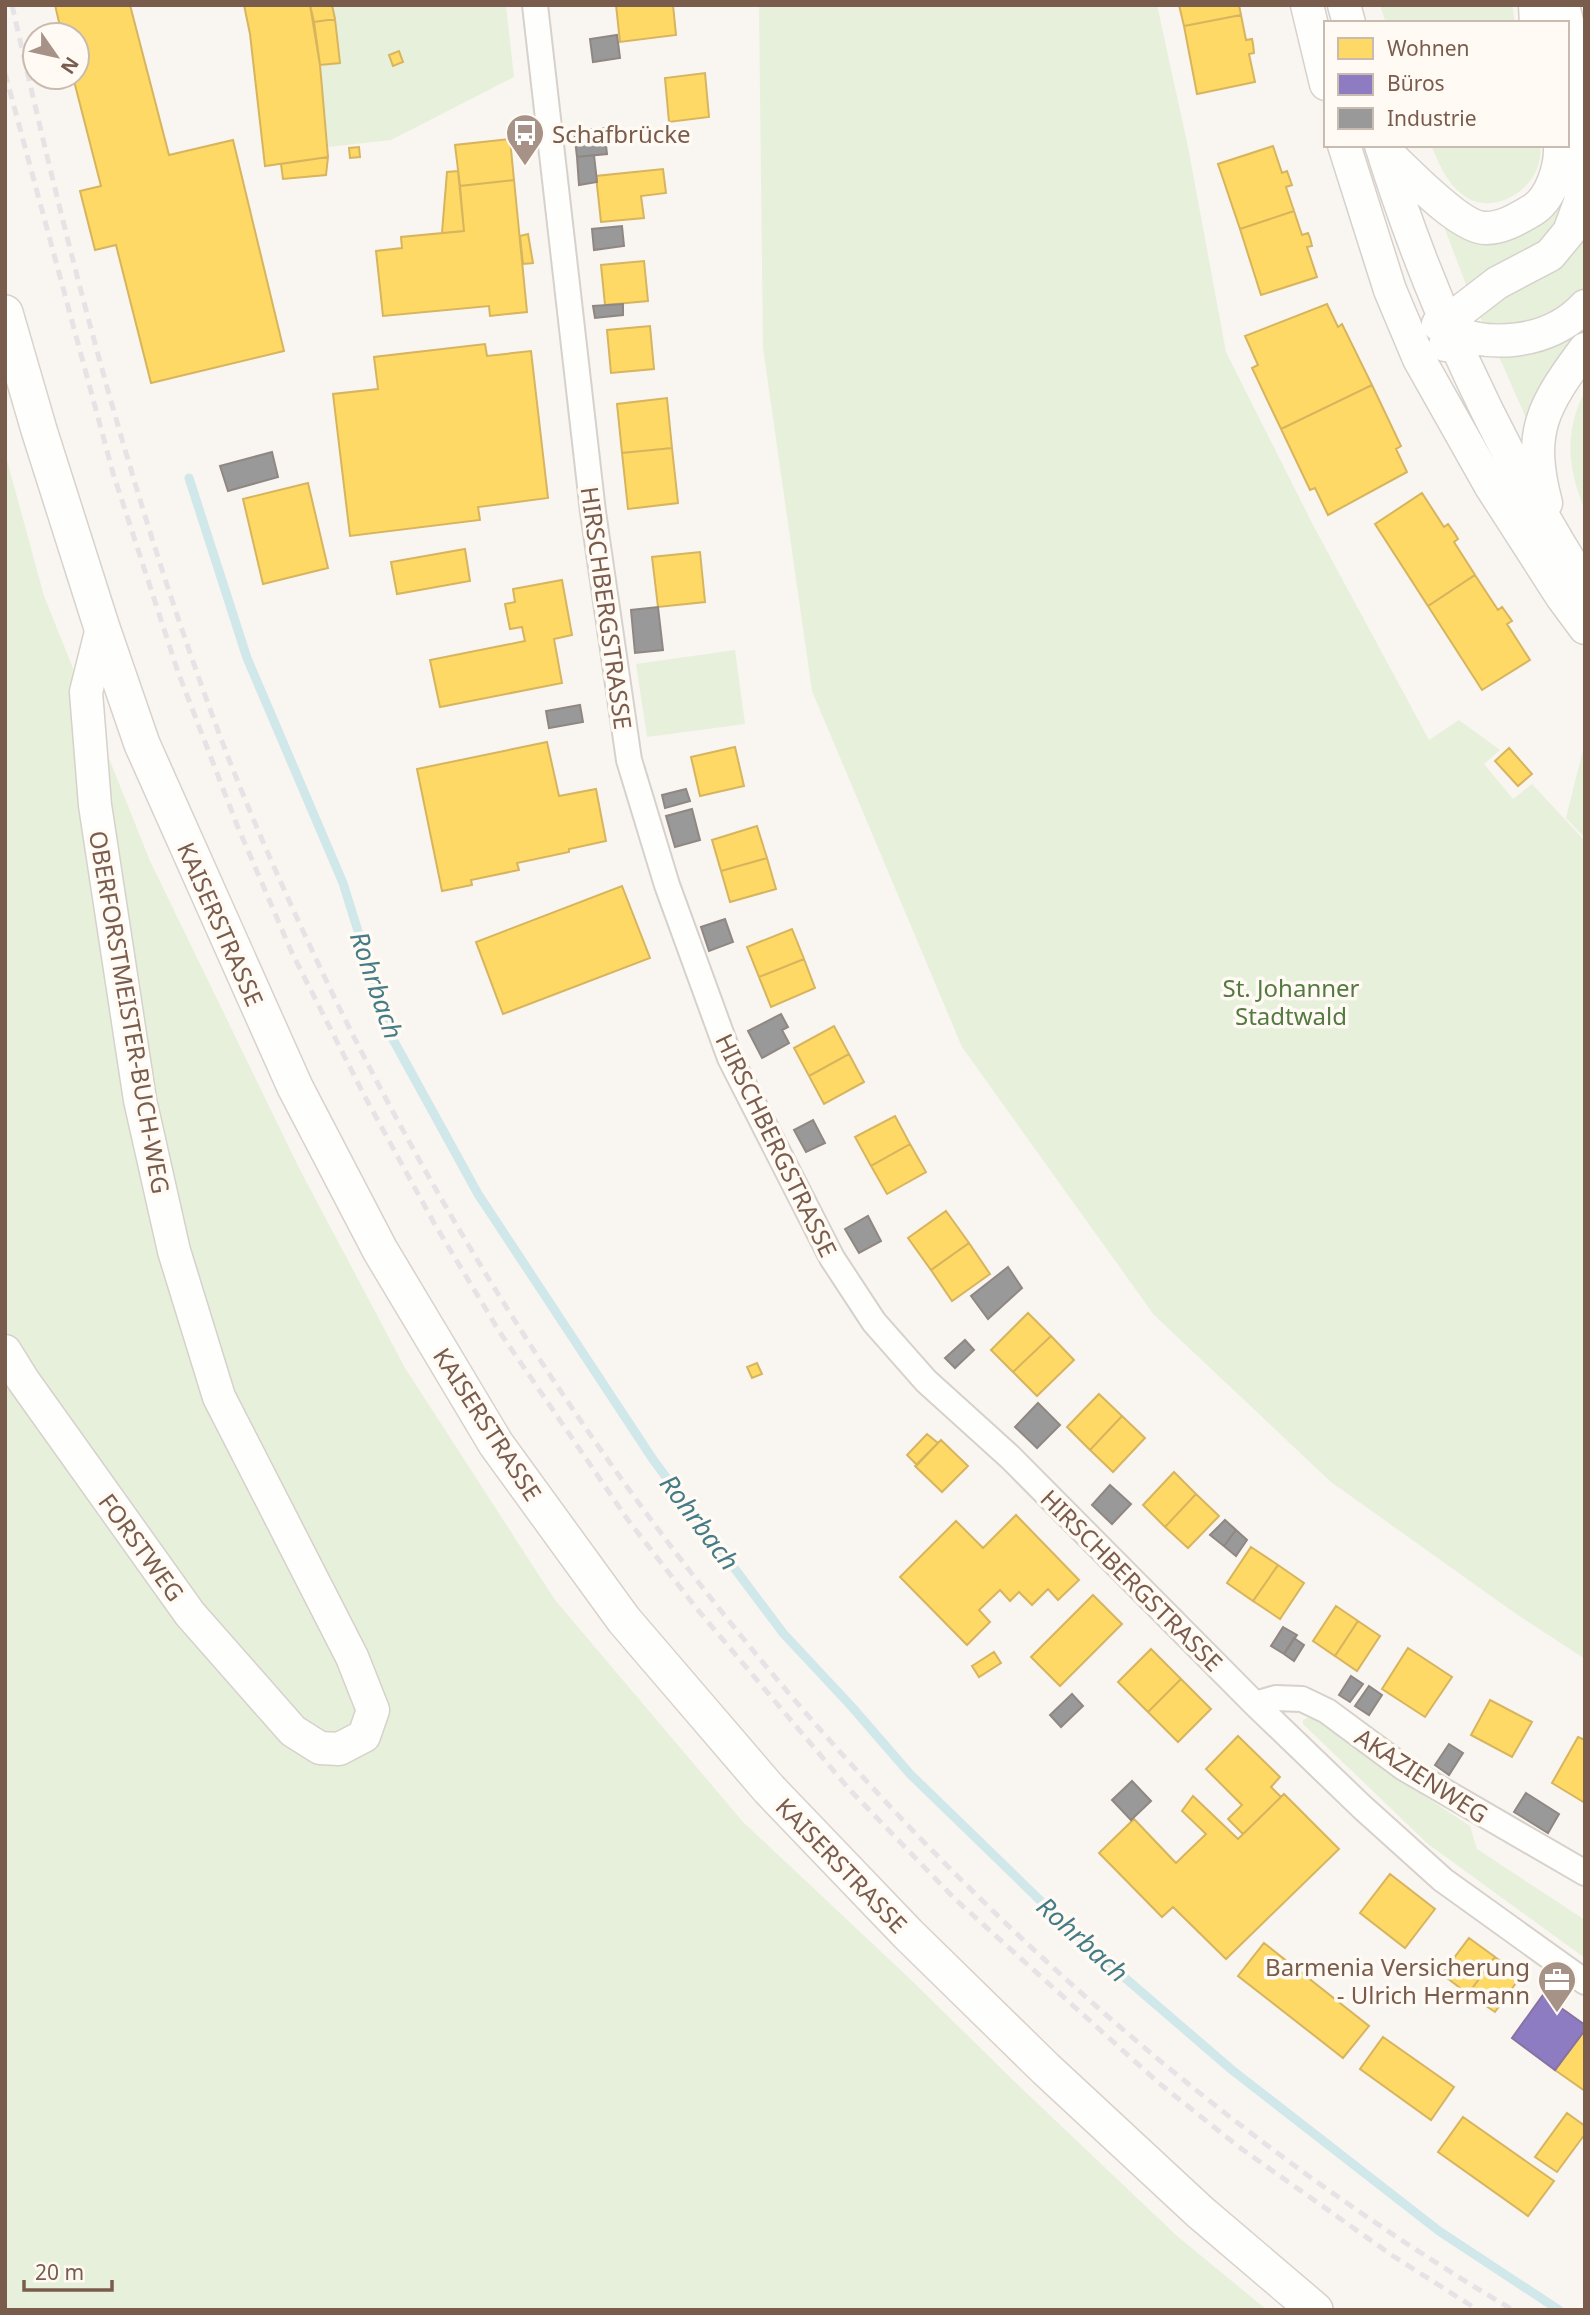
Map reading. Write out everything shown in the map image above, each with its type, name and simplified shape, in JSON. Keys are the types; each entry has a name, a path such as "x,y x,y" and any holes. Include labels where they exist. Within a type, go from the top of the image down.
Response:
{"main road":[{"name":"KAISERSTRASSE","path":"5,313 39,430 142,744 295,1087 380,1250 496,1444 624,1620 769,1790 908,1934 1046,2069 1200,2213 1315,2310"}],"street":[{"name":"HIRSCHBERGSTRASSE","path":"535,5 593,512 629,760 667,885 730,1058 832,1258 874,1322 926,1381 1010,1457 1255,1704 1362,1807 1443,1880 1585,1982"},
{"path":"1307,5 1324,76"},
{"path":"1569,30 1585,95"},
{"path":"1440,399 1438,381 1442,350 1458,313 1497,283 1550,255 1569,232 1580,202 1584,170 1569,102"},
{"path":"1345,147 1390,290 1419,359 1489,485 1585,628"},
{"path":"1381,147 1451,332 1513,464 1585,586"},
{"path":"1382,147 1458,218 1484,229 1508,224 1536,208 1552,186 1560,158 1560,147"},
{"path":"1379,254 1429,319 1451,332 1484,339 1517,341 1549,332 1585,306"},
{"path":"1565,554 1546,505 1536,454 1542,416 1559,385 1585,349"},
{"name":"OBERFORSTMEISTER-BUCH-WEG","path":"102,628 86,692 95,806 140,1100 174,1251 219,1397 352,1657 373,1710 364,1736 339,1749 320,1748 293,1731"},
{"name":"FORSTWEG","path":"5,1351 190,1614 293,1731"},
{"name":"AKAZIENWEG","path":"1255,1704 1276,1698 1302,1699 1327,1711 1404,1768 1585,1873"}],"green space":[{"path":"506,5 514,77 391,140 328,147 320,65 340,63 332,6"},
{"name":"St. Johanner Stadtwald","path":"759,5 1157,5 1188,147 1226,352 1313,525 1429,740 1459,720 1500,750 1484,764 1513,799 1532,784 1585,841 1585,1659 1512,1611 1331,1482 1154,1315 962,1047 812,691 763,348"},
{"path":"1380,5 1512,5 1515,21 1385,21"},
{"path":"1432,147 1540,147 1540,159 1527,185 1516,194 1490,203 1476,202 1463,195 1440,166"},
{"path":"1565,186 1572,188 1559,223 1542,244 1468,290 1440,216 1458,231"},
{"path":"1585,220 1585,291 1576,302 1565,311 1540,321 1485,328 1478,312"},
{"path":"1585,323 1585,331 1552,373 1530,427 1497,352"},
{"path":"1585,391 1585,510 1574,479 1570,450 1574,421"},
{"path":"5,453 44,596 150,861 299,1168 405,1368 555,1600 743,1822 1177,2236 1267,2310 5,2310"},
{"path":"735,650 745,724 647,737 636,664"},
{"path":"1585,742 1585,838 1566,818"},
{"path":"1310,1717 1327,1723 1397,1778 1470,1826 1477,1849 1585,1920 1585,1958 1428,1844 1303,1724 1303,1720"}],"building: Wohnen":[{"path":"55,5 130,5 169,155 233,140 284,351 151,383 116,245 95,250 80,191 101,186 77,91 91,91 91,21 59,21"},
{"path":"244,5 310,5 320,65 328,157 265,166 250,34"},
{"path":"310,5 332,5 335,19 314,22"},
{"path":"616,5 673,5 676,35 620,42"},
{"path":"1179,5 1239,5 1241,15 1184,26"},
{"path":"1241,15 1246,40 1252,39 1254,53 1249,54 1255,82 1197,94 1184,26"},
{"path":"335,19 340,63 320,65 314,22"},
{"path":"399,51 403,62 393,66 389,55"},
{"path":"705,73 709,117 669,122 665,78"},
{"path":"510,139 514,180 460,186 455,145"},
{"path":"1273,146 1282,173 1287,171 1292,185 1286,187 1294,211 1240,229 1218,164"},
{"path":"359,147 360,157 350,158 349,148"},
{"path":"328,157 326,175 283,179 281,164"},
{"path":"663,169 666,193 641,196 644,218 601,222 596,176"},
{"path":"458,171 464,231 442,233 447,172"},
{"path":"514,180 527,312 490,316 489,306 383,316 376,251 402,248 401,237 464,231 460,186"},
{"path":"1294,211 1302,235 1308,233 1310,238 1312,246 1307,247 1317,277 1261,295 1240,229"},
{"path":"528,234 533,263 523,264 520,236"},
{"path":"644,261 648,301 605,305 601,265"},
{"path":"1327,304 1338,327 1342,324 1372,385 1281,429 1252,368 1258,365 1245,336"},
{"path":"650,326 654,369 611,373 607,330"},
{"path":"485,344 487,356 531,351 548,498 478,507 480,520 350,536 333,394 378,389 374,357"},
{"path":"1372,385 1401,446 1396,449 1407,472 1328,515 1315,488 1310,490 1281,429"},
{"path":"667,398 672,448 622,453 617,404"},
{"path":"672,448 678,503 628,509 622,453"},
{"path":"308,483 328,568 263,584 243,499"},
{"path":"1422,493 1444,527 1448,524 1455,534 1458,539 1454,542 1475,575 1428,606 1375,524"},
{"path":"465,549 470,581 397,594 391,562"},
{"path":"700,552 705,602 658,607 652,557"},
{"path":"1475,575 1498,610 1502,607 1512,621 1507,624 1530,660 1482,690 1428,606"},
{"path":"562,580 572,635 554,639 562,683 440,707 430,660 525,641 522,627 510,629 505,604 515,602 513,589"},
{"path":"547,742 559,796 596,789 606,841 517,863 519,870 471,880 472,885 442,891 417,769"},
{"path":"735,747 744,786 700,796 691,757"},
{"path":"1509,748 1532,774 1518,786 1495,761"},
{"path":"757,826 767,858 721,871 712,840"},
{"path":"767,858 776,889 730,902 721,871"},
{"path":"622,886 650,958 503,1014 476,942"},
{"path":"792,929 804,959 759,977 747,947"},
{"path":"804,959 815,988 771,1007 759,977"},
{"path":"834,1026 849,1054 809,1076 794,1048"},
{"path":"849,1054 864,1082 824,1104 809,1076"},
{"path":"895,1116 910,1144 871,1166 855,1137"},
{"path":"910,1144 926,1172 887,1194 871,1166"},
{"path":"946,1211 969,1243 931,1270 908,1238"},
{"path":"969,1243 990,1274 952,1301 931,1270"},
{"path":"1028,1313 1051,1336 1013,1372 991,1350"},
{"path":"1051,1336 1074,1360 1037,1396 1013,1372"},
{"path":"757,1363 762,1374 752,1378 747,1367"},
{"path":"1099,1394 1122,1416 1090,1450 1067,1427"},
{"path":"1122,1416 1145,1438 1113,1472 1090,1450"},
{"path":"927,1434 938,1443 917,1465 907,1455"},
{"path":"941,1440 968,1466 942,1492 915,1466"},
{"path":"1174,1472 1196,1494 1165,1527 1143,1505"},
{"path":"1196,1494 1219,1516 1188,1548 1165,1527"},
{"path":"1016,1515 1079,1580 1058,1600 1048,1589 1032,1605 1019,1592 1010,1601 1000,1590 979,1610 990,1622 967,1645 900,1577 956,1521 983,1548"},
{"path":"1251,1547 1278,1565 1253,1601 1227,1583"},
{"path":"1278,1565 1304,1583 1280,1619 1253,1601"},
{"path":"1093,1595 1122,1624 1060,1686 1031,1657"},
{"path":"1336,1606 1358,1621 1335,1656 1313,1641"},
{"path":"1358,1621 1380,1636 1357,1671 1335,1656"},
{"path":"1408,1648 1452,1677 1425,1717 1382,1689"},
{"path":"1151,1649 1181,1679 1148,1712 1118,1682"},
{"path":"994,1652 1001,1663 979,1677 972,1666"},
{"path":"1181,1679 1211,1709 1178,1742 1148,1712"},
{"path":"1490,1700 1532,1722 1512,1757 1471,1735"},
{"path":"1238,1736 1280,1777 1271,1787 1281,1797 1243,1834 1228,1819 1242,1805 1206,1769"},
{"path":"1578,1737 1585,1740 1585,1803 1552,1783"},
{"path":"1284,1794 1339,1849 1226,1959 1173,1907 1162,1917 1099,1853 1134,1819 1176,1863 1206,1834 1182,1811 1193,1796 1238,1839"},
{"path":"1390,1874 1435,1909 1405,1948 1360,1913"},
{"path":"1469,1938 1495,1957 1468,1994 1442,1974"},
{"path":"1264,1943 1369,2026 1343,2058 1238,1976"},
{"path":"1495,1957 1521,1976 1495,2012 1468,1994"},
{"path":"1585,2030 1585,2091 1555,2070"},
{"path":"1383,2037 1454,2087 1431,2120 1360,2069"},
{"path":"1567,2113 1585,2126 1585,2134 1557,2172 1535,2157"},
{"path":"1463,2117 1554,2181 1528,2216 1438,2152"}],"building: Büros":[{"path":"1543,1995 1585,2025 1585,2030 1555,2070 1512,2038"}],"building: Industrie":[{"path":"617,35 620,58 593,62 590,39"},
{"path":"604,128 607,154 577,157 574,131"},
{"path":"594,155 597,182 579,185 577,157"},
{"path":"622,226 624,246 594,250 592,229"},
{"path":"623,304 623,315 595,318 593,306"},
{"path":"272,452 278,477 228,491 220,466"},
{"path":"658,607 663,650 635,653 631,610"},
{"path":"580,705 583,722 549,728 546,711"},
{"path":"686,789 690,801 665,808 662,795"},
{"path":"692,809 700,840 675,847 666,816"},
{"path":"725,919 733,942 709,951 701,927"},
{"path":"781,1014 788,1027 782,1030 789,1043 762,1058 748,1031"},
{"path":"813,1120 825,1143 806,1152 794,1130"},
{"path":"868,1216 881,1241 859,1253 845,1229"},
{"path":"1008,1267 1022,1288 988,1319 971,1296"},
{"path":"965,1340 974,1350 955,1368 945,1358"},
{"path":"1038,1403 1060,1425 1037,1448 1015,1427"},
{"path":"1110,1485 1131,1504 1112,1524 1092,1505"},
{"path":"1225,1520 1236,1530 1224,1546 1210,1535"},
{"path":"1236,1530 1247,1540 1236,1556 1224,1546"},
{"path":"1283,1627 1297,1635 1284,1654 1271,1646"},
{"path":"1294,1638 1304,1645 1294,1661 1284,1654"},
{"path":"1351,1676 1363,1684 1350,1702 1339,1695"},
{"path":"1369,1686 1382,1695 1369,1715 1355,1706"},
{"path":"1072,1694 1083,1706 1061,1727 1050,1715"},
{"path":"1449,1744 1463,1753 1449,1775 1435,1765"},
{"path":"1132,1781 1151,1801 1131,1820 1112,1800"},
{"path":"1526,1793 1559,1814 1548,1833 1514,1812"}],"waterway":[{"name":"Rohrbach","path":"189,478 247,658 343,883 390,1034 478,1194 654,1461 783,1633 910,1774 1081,1940 1232,2070 1439,2231 1559,2310"}],"railway":[{"path":"12,5 106,385 163,573 228,757 281,882 338,1005 442,1201 560,1390 690,1571 832,1743 985,1904 1151,2053 1327,2189 1513,2310"},
{"path":"5,73 113,473 178,672 237,825 292,953 364,1095 434,1223 499,1331 628,1520 697,1609 849,1789 956,1900 1160,2084 1239,2147 1393,2256 1478,2310"}],"place":[{"name":"Schafbrücke","path":"525,167"},
{"name":"Barmenia Versicherung - Ulrich Hermann","path":"1557,2014"}]}
